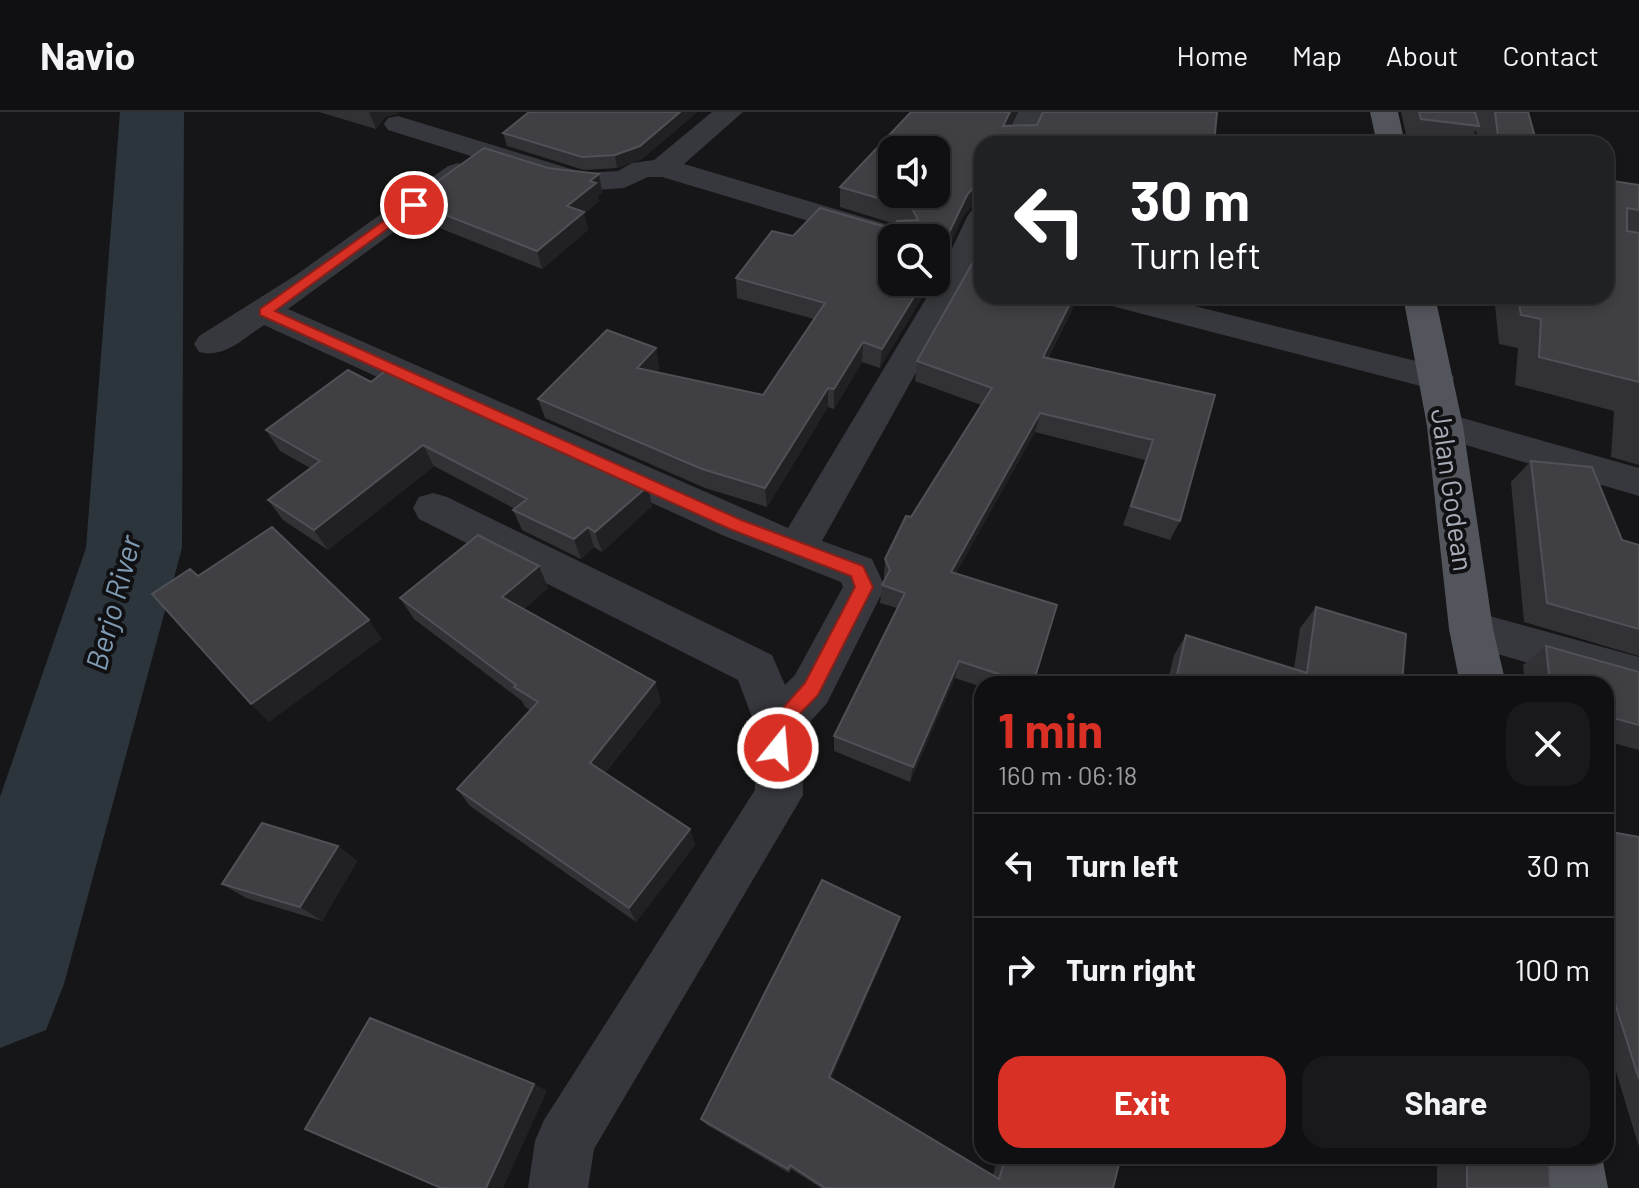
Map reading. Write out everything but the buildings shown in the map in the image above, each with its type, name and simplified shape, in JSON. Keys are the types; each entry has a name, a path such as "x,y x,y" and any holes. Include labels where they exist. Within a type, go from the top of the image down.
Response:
{"main road":[{"path":"1384,112 1389,136"},
{"name":"Jalan Godean","path":"1421,304 1445,426 1471,629 1481,676"},
{"path":"1574,1164 1578,1188"}],"street":[{"path":"662,168 729,112"},
{"path":"1020,136 1032,112"},
{"path":"398,124 582,182 624,179 642,169 662,168 878,232"},
{"path":"211,344 265,312 485,151"},
{"path":"797,548 974,232"},
{"path":"1144,304 1436,378"},
{"path":"265,312 736,524 857,571 864,587 811,689 778,725"},
{"path":"1445,426 1639,482"},
{"path":"433,508 756,668 778,725 779,795 565,1141 558,1188"},
{"path":"1471,629 1639,676"}],"waterway":[{"name":"Berjo River","path":"0,984 134,548 152,112"}],"route":[{"path":"414,205 265,312 736,524 857,571 864,587 811,689 778,725 778,748"}]}
